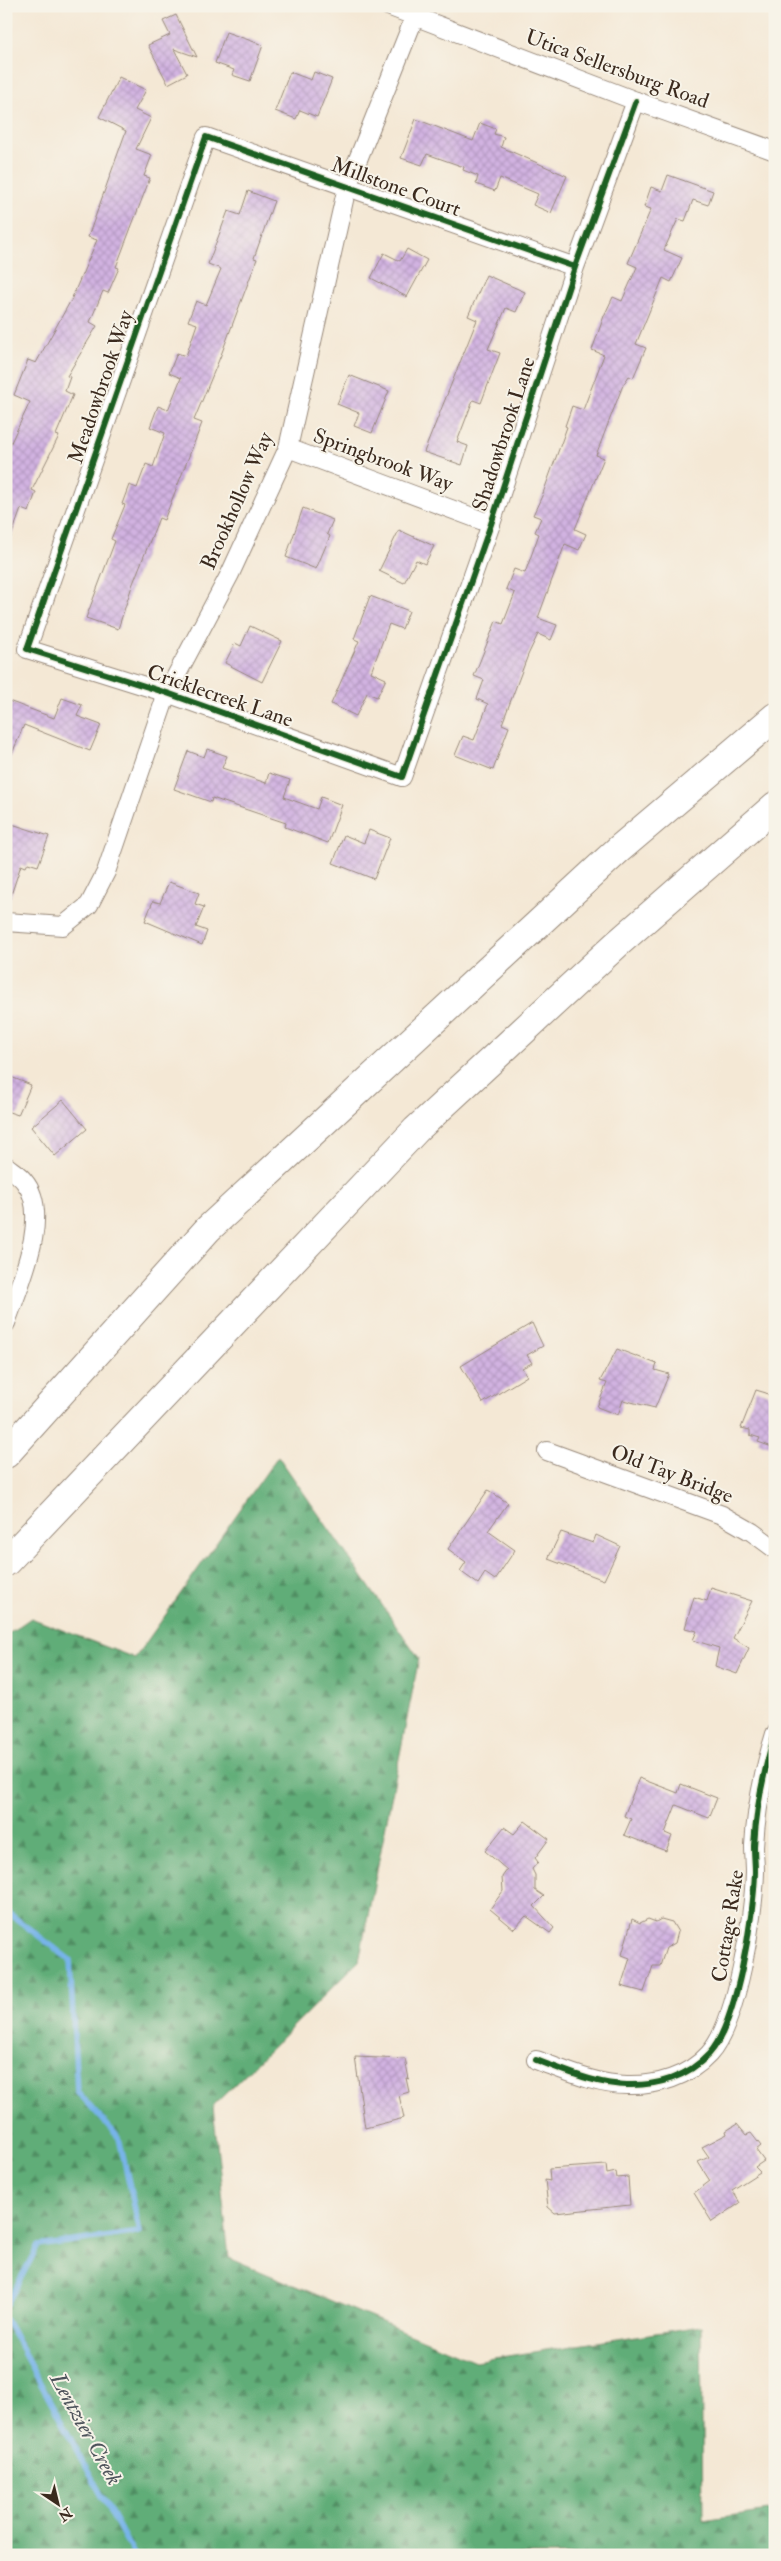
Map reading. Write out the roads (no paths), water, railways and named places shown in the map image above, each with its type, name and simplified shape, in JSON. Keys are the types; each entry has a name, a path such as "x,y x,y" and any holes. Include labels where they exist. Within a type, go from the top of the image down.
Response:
{"highway":[{"path":"6,1454 208,1229 611,856 775,717"},
{"path":"6,1562 416,1130 616,946 775,806"}],"street":[{"name":"Utica Sellersburg Road","path":"388,6 636,101 775,150"},
{"name":"Brookhollow Way","path":"6,922 62,926 89,905 106,872 168,693 230,574 288,448 348,187 415,16"},
{"name":"Shadowbrook Lane","path":"402,777 491,524 575,267 636,101"},
{"name":"Millstone Court","path":"206,137 575,267"},
{"name":"Meadowbrook Way","path":"27,649 206,137"},
{"name":"Springbrook Way","path":"288,448 491,524"},
{"name":"Cricklecreek Lane","path":"27,649 168,693 402,777"},
{"path":"6,1166 25,1182 34,1202 36,1232 6,1323"},
{"name":"Old Tay Bridge","path":"547,1451 722,1516 752,1532 775,1549"},
{"name":"Cottage Rake","path":"536,2060 608,2083 626,2085 646,2084 684,2075 710,2054 720,2040 745,1956 755,1872 754,1847 757,1816 766,1762 775,1734"}],"waterway":[{"name":"Lentzier Creek","path":"6,1911 70,1960 77,2091 119,2138 140,2232 38,2246 6,2306"},
{"name":"Lentzier Creek","path":"6,2320 134,2555"}]}
